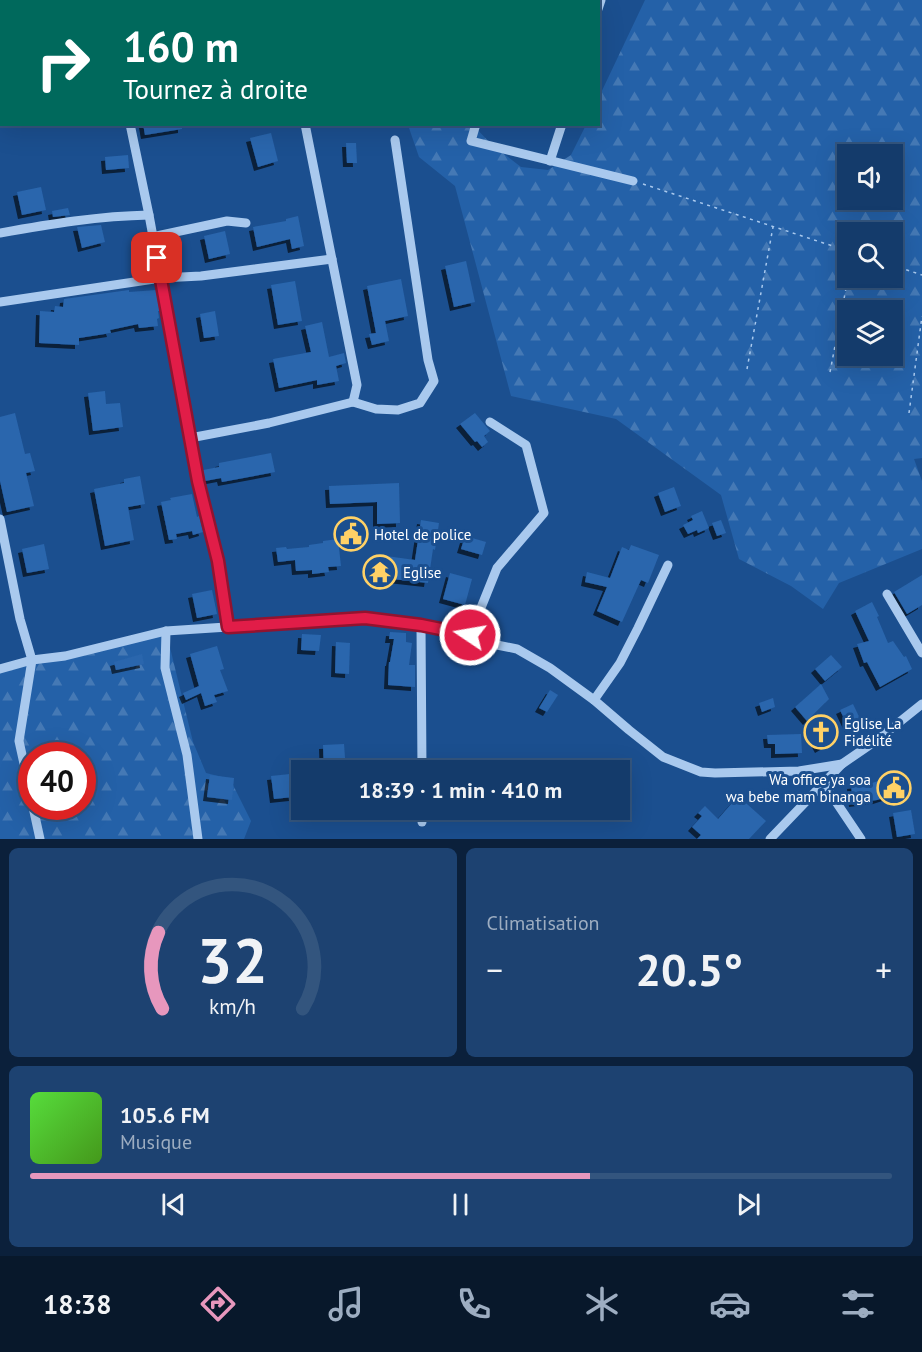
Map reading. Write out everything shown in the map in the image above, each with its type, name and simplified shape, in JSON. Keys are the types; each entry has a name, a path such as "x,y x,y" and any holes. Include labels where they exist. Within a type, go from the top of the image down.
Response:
{"street":[{"path":"130,126 198,481 218,561 228,627"},
{"path":"306,126 357,385 353,402"},
{"path":"475,126 471,141 633,181"},
{"path":"550,161 561,126"},
{"path":"190,438 269,423 353,402 376,409 398,410 420,403 434,381 428,360 395,140"},
{"path":"0,233 59,222 117,215 149,215"},
{"path":"152,237 227,221 246,223"},
{"path":"0,302 161,279 332,259"},
{"path":"470,635 497,568 544,513 526,445 490,422"},
{"path":"0,519 20,619 32,660 19,742"},
{"path":"594,700 620,663 668,565"},
{"path":"887,594 922,653"},
{"path":"0,669 32,660 65,656 166,631 365,618 421,625 470,635 492,644 517,649 550,668 594,700 663,757 701,772 799,771 842,764"},
{"path":"421,625 422,760"},
{"path":"166,631 165,668 187,755 198,839"},
{"path":"770,839 842,764 922,705"},
{"path":"824,784 861,839"},
{"path":"36,820 40,839"}],"path":[{"path":"633,181 837,247"},
{"path":"747,369 773,226"},
{"path":"903,269 922,275"},
{"path":"830,372 846,288"},
{"path":"909,413 922,316"}],"green space":[{"path":"645,0 922,0 922,458 914,459 922,481 922,549 839,583 823,609 791,586 739,559 721,495 616,419 511,396 455,186 419,157 408,126 474,126 490,143 521,167 548,170 571,155 586,126 600,126 600,95"},
{"path":"166,631 193,742 206,773 230,779 251,821 244,839 0,839 0,671"}],"building":[{"path":"143,126 182,126 182,129 145,135"},
{"path":"271,133 278,161 258,167 250,138"},
{"path":"346,143 356,143 357,163 347,163"},
{"path":"128,155 129,168 106,170 105,157"},
{"path":"41,187 46,210 22,215 17,192"},
{"path":"68,208 70,215 53,217 52,211"},
{"path":"298,216 304,246 292,249 290,239 257,247 253,227 286,221 286,219"},
{"path":"101,225 105,242 82,248 77,227"},
{"path":"225,231 230,254 209,259 204,236"},
{"path":"466,261 475,302 454,307 445,266"},
{"path":"401,279 408,316 385,321 389,341 372,345 369,334 376,333 367,286"},
{"path":"295,281 302,321 278,325 271,285"},
{"path":"129,290 129,292 156,290 160,311 158,311 158,326 139,328 138,324 110,330 111,333 79,338 79,345 39,343 40,311 54,312 55,306 63,307 64,299"},
{"path":"215,311 219,336 204,338 200,314"},
{"path":"322,322 329,357 344,353 346,363 336,366 339,381 317,385 317,380 279,388 273,359 311,352 305,326"},
{"path":"105,391 106,404 120,403 123,427 93,431 88,393"},
{"path":"15,413 25,454 30,453 35,471 26,473 34,506 7,512 0,481 0,417"},
{"path":"475,413 490,431 484,436 488,442 482,447 460,424"},
{"path":"271,453 275,472 222,482 221,478 205,481 203,470 219,467 219,463"},
{"path":"140,476 145,504 128,507 134,540 105,546 94,489 124,483 124,479"},
{"path":"399,483 400,523 377,524 377,502 330,504 329,486"},
{"path":"674,487 681,506 665,512 658,493"},
{"path":"192,494 203,532 193,535 192,531 176,534 177,539 169,540 161,502"},
{"path":"702,511 709,528 688,534 683,525 693,520 691,516"},
{"path":"421,520 439,523 428,583 383,578 386,556 415,560"},
{"path":"721,520 726,533 717,536 712,523"},
{"path":"465,536 486,542 482,555 461,549"},
{"path":"338,539 341,566 328,567 329,572 312,574 312,570 296,571 295,560 278,562 276,548 309,547 309,545 323,543 323,541"},
{"path":"44,544 49,569 27,573 22,549"},
{"path":"631,545 659,555 648,583 641,580 622,622 597,611 607,587 585,582 587,572 610,578 622,547 629,550"},
{"path":"450,573 472,579 465,605 443,599"},
{"path":"922,575 922,605 907,614 894,592"},
{"path":"212,590 217,614 197,618 192,594"},
{"path":"872,602 888,643 893,641 904,657 906,656 912,669 880,687 867,662 864,663 857,644 869,641 855,611"},
{"path":"390,632 406,633 406,642 412,643 409,665 415,665 415,687 388,685 389,662 394,639 389,639"},
{"path":"302,634 321,635 319,651 301,650"},
{"path":"336,642 350,643 349,674 335,673"},
{"path":"217,646 224,669 220,670 228,691 214,695 217,702 205,706 201,693 186,700 183,693 199,686 190,654"},
{"path":"142,654 144,664 116,670 114,662"},
{"path":"831,655 842,667 825,681 815,669"},
{"path":"821,684 829,699 807,721 795,707"},
{"path":"550,690 558,695 547,712 539,708"},
{"path":"773,698 775,707 762,712 759,703"},
{"path":"853,704 863,725 850,731 840,710"},
{"name":"Église La Fidélité","path":"824,718 836,739 819,749 807,727"},
{"path":"801,734 802,753 775,754 775,744 768,744 767,735"},
{"path":"344,744 345,760 324,760 323,745"},
{"path":"290,774 291,797 274,799 271,776"},
{"path":"210,775 234,778 232,800 207,797"},
{"path":"897,775 902,792 877,800 853,803 851,785 872,783"},
{"path":"738,796 766,821 750,838 697,839 701,835 692,827 702,816 698,813 705,806 718,819"},
{"path":"911,810 915,834 897,837 893,813"}],"place":[{"name":"Hotel de police","path":"351,534"},
{"name":"Eglise","path":"380,572"},
{"name":"Église La Fidélité","path":"821,732"},
{"name":"Wa office ya soa wa bebe mam binanga","path":"894,788"}],"route":[{"path":"157,258 198,481 218,561 228,627 365,618 421,625 470,635"}]}
